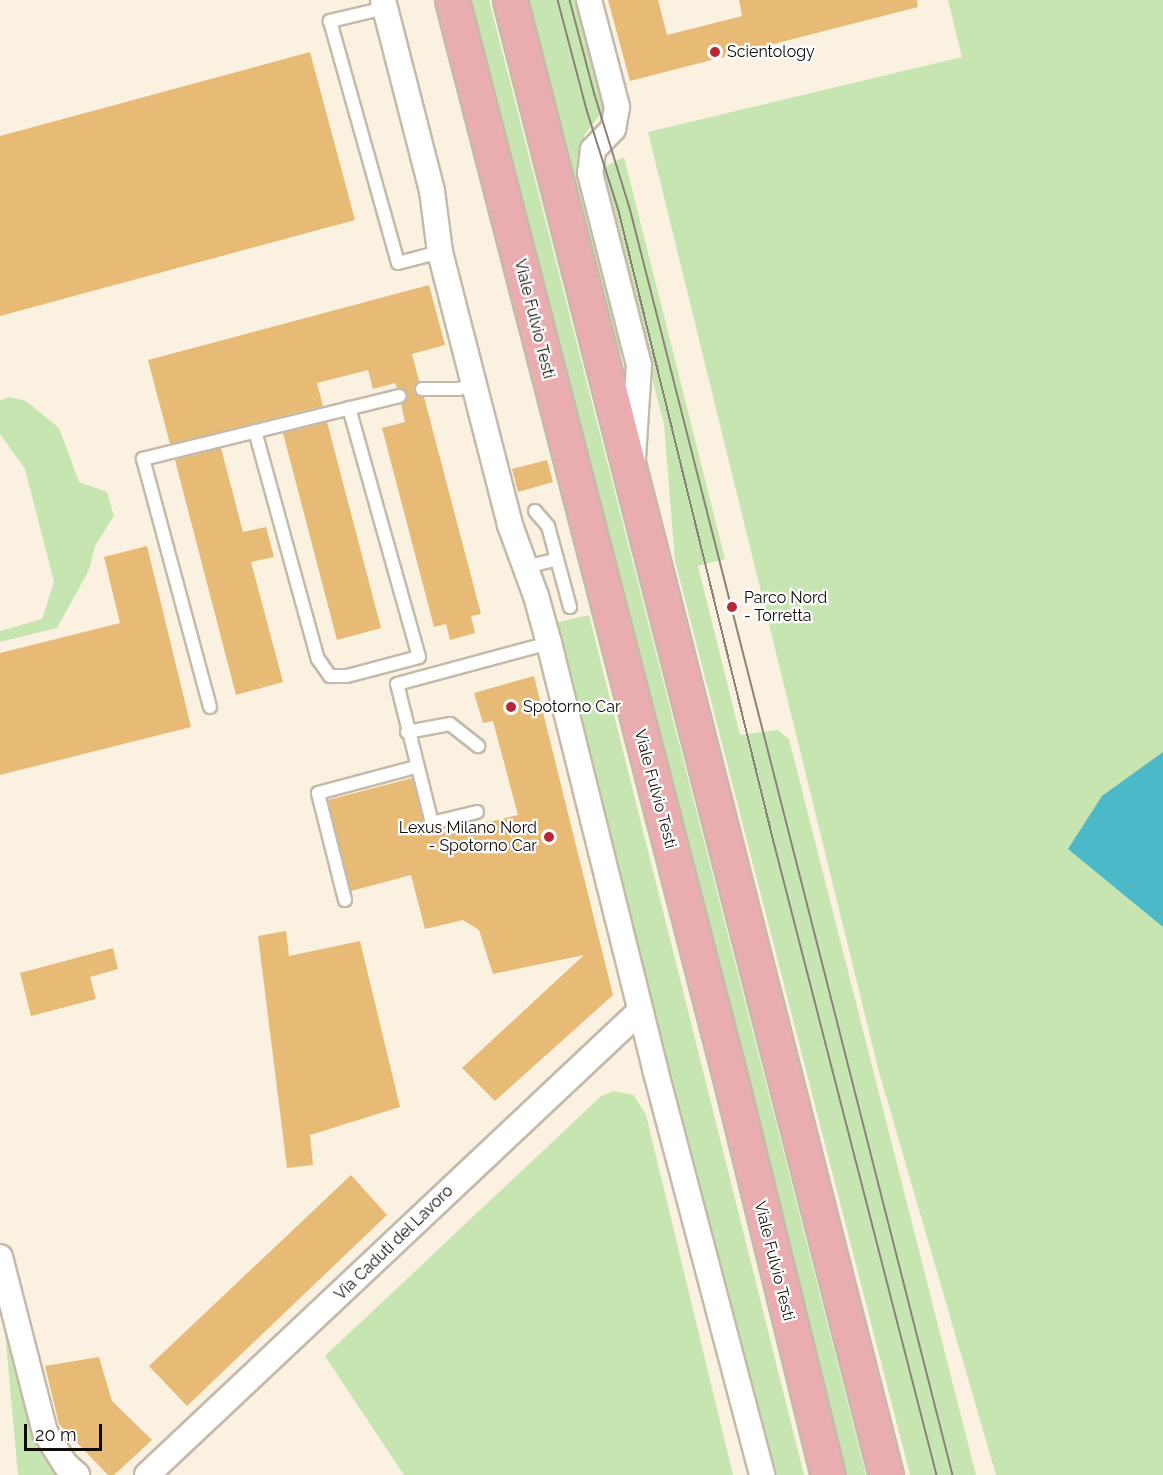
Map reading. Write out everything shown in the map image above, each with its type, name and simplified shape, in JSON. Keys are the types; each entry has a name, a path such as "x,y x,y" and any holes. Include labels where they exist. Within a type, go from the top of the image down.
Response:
{"main road":[{"name":"Viale Fulvio Testi","path":"452,0 730,1077 828,1475"},
{"path":"510,0 886,1475"}],"street":[{"path":"589,0 617,107 613,129 593,150 590,173 639,365 632,475"},
{"path":"384,4 432,191 440,252 510,525 526,567 549,643 640,1011 762,1475"},
{"name":"Via Caduti del Lavoro","path":"147,1475 640,1011"},
{"path":"0,1257 45,1432 66,1465 77,1475"}],"lane":[{"path":"384,4 330,21 398,263 440,252"},
{"path":"422,389 459,389 475,384"},
{"path":"210,707 143,459 399,396"},
{"path":"255,431 318,659 330,676 347,676 418,657 349,408"},
{"path":"535,511 548,526 570,607"},
{"path":"526,567 557,559"},
{"path":"477,812 432,823 407,732 397,684 549,643"},
{"path":"407,732 450,724 478,746"},
{"path":"345,900 318,793 416,767"}],"green space":[{"path":"471,0 489,0 866,1475 847,1475"},
{"path":"529,0 579,0 605,108 585,134 577,159 627,353 619,355"},
{"path":"948,0 1163,0 1163,1475 996,1475 879,1072 648,132 962,57"},
{"path":"624,157 725,559 698,566 740,735 778,730 789,739 976,1475 910,1475 675,561 664,424 600,179 600,169"},
{"path":"10,397 26,401 59,428 79,482 107,492 114,516 95,546 89,570 57,628 0,642 0,631 42,619 54,582 25,469 0,434 0,400"},
{"path":"589,615 804,1475 771,1475 554,623"},
{"path":"613,1091 634,1095 646,1115 733,1475 404,1475 325,1356 600,1097"},
{"path":"3,1310 63,1475 18,1475"}],"water":[{"path":"1163,752 1163,927 1068,849 1102,796"}],"building":[{"path":"608,0 658,0 667,35 742,16 739,0 917,0 918,7 630,81"},
{"path":"310,52 355,220 0,316 0,136"},
{"path":"429,285 445,345 412,354 419,381 414,390 417,396 424,397 481,614 471,616 475,633 450,640 446,624 434,627 382,428 405,422 401,404 407,398 404,390 397,388 395,383 373,389 368,370 317,383 323,406 170,444 148,360"},
{"path":"327,422 381,628 337,640 283,433"},
{"path":"221,448 243,532 266,527 274,557 251,562 283,682 236,695 175,460"},
{"path":"547,460 553,482 518,492 512,469"},
{"path":"147,546 191,727 0,775 0,653 120,623 104,557"},
{"path":"534,676 613,995 495,1101 462,1068 584,955 493,974 479,930 463,920 425,929 411,875 351,891 328,800 412,778 429,836 518,815 493,721 483,723 474,693"},
{"path":"286,931 289,956 360,941 400,1107 310,1135 313,1165 287,1168 258,936"},
{"path":"113,948 118,969 90,977 96,999 31,1016 20,973"},
{"path":"351,1175 387,1215 187,1406 149,1366"},
{"path":"99,1357 112,1401 152,1440 114,1475 108,1475 59,1424 45,1366"}],"tram line":[{"path":"558,0 587,110 619,211 774,842 937,1475"},
{"path":"570,0 595,95 630,208 953,1475"}],"place":[{"name":"Scientology","path":"715,52"},
{"name":"Parco Nord - Torretta","path":"732,607"},
{"name":"Spotorno Car","path":"511,707"},
{"name":"Lexus Milano Nord - Spotorno Car","path":"549,837"}]}
